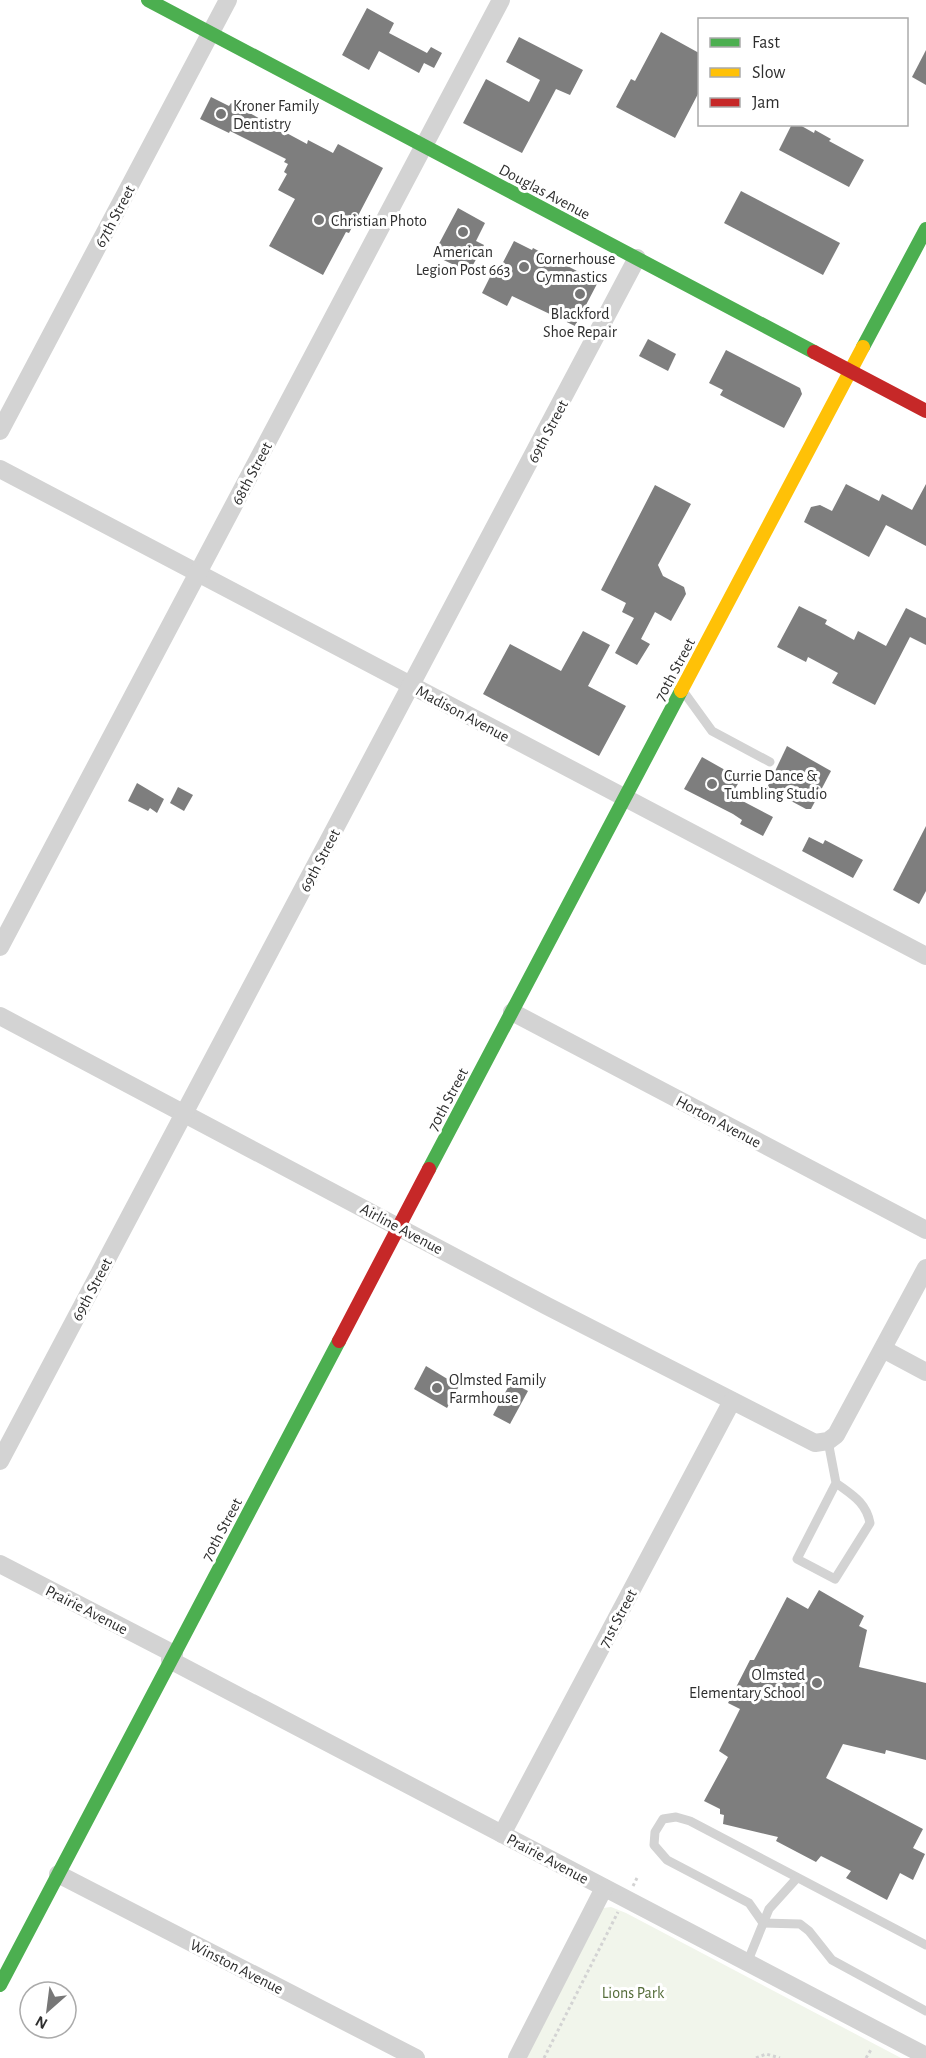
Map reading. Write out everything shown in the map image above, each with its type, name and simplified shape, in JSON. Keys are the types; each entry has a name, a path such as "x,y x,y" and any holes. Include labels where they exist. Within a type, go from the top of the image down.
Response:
{"main road":[{"name":"Douglas Avenue","path":"148,0 926,411"},
{"name":"70th Street","path":"0,1985 926,229"}],"street":[{"name":"67th Street","path":"0,431 228,0"},
{"name":"68th Street","path":"0,946 501,0"},
{"name":"69th Street","path":"0,1461 638,258"},
{"name":"Madison Avenue","path":"0,469 926,956"},
{"name":"Horton Avenue","path":"512,1012 926,1230"},
{"name":"Airline Avenue","path":"0,1016 804,1440 815,1443 828,1441"},
{"path":"828,1441 836,1435 926,1268"},
{"path":"883,1350 926,1372"},
{"name":"71st Street","path":"502,1834 732,1401"},
{"name":"Prairie Avenue","path":"0,1564 502,1834 926,2056"},
{"name":"Winston Avenue","path":"58,1874 416,2058"},
{"path":"517,2058 604,1888"}],"lane":[{"path":"682,689 712,730 770,762"},
{"path":"828,1441 836,1483 797,1559 835,1579 870,1523 868,1511 862,1502 836,1483"},
{"path":"763,1923 749,1903 667,1860 654,1845 655,1832 663,1819 676,1817 690,1821 926,1945"},
{"path":"747,1963 769,1909 797,1878"},
{"path":"763,1923 800,1924 810,1931 832,1960 926,2011"}],"path":[{"path":"544,2058 637,1878"},
{"path":"866,2058 872,2048"},
{"path":"756,2058 766,2054 780,2058"}],"green space":[{"name":"Lions Park","path":"611,1907 901,2058 525,2058 603,1908"}],"building":[{"path":"367,8 394,23 389,33 427,53 431,47 442,53 434,68 424,63 419,73 379,51 369,70 342,55"},
{"path":"661,32 698,52 698,94 675,138 616,107 631,79 635,81"},
{"path":"519,37 583,70 570,95 556,89 522,153 463,123 486,79 529,102 540,80 506,62"},
{"path":"926,50 926,85 912,77"},
{"name":"Christian Photo","path":"211,97 229,106 231,103 307,144 308,140 333,153 338,144 383,168 349,233 346,232 323,275 269,246 295,199 278,190 287,174 284,172 288,164 284,162 286,159 200,119"},
{"path":"791,126 802,126 814,133 815,130 831,139 829,141 864,160 849,187 779,150"},
{"path":"741,191 840,243 823,275 724,223"},
{"name":"American Legion Post 663","path":"458,208 485,223 476,241 484,245 469,272 433,255"},
{"path":"514,241 532,250 533,248 598,282 575,326 512,296 507,306 482,293 491,275 495,278"},
{"path":"648,339 676,354 668,371 639,356"},
{"path":"726,350 800,388 802,394 784,428 720,395 723,390 709,383"},
{"path":"846,484 879,501 882,494 912,510 926,484 926,546 886,525 869,557 804,522 811,507 820,505 832,511"},
{"path":"655,485 691,504 658,565 663,576 684,587 686,594 671,621 655,612 641,639 650,644 637,665 615,653 634,618 622,612 626,603 601,590"},
{"path":"799,606 827,620 825,624 854,640 858,631 886,646 906,608 926,618 926,645 910,637 875,705 832,683 838,673 808,657 806,662 777,647"},
{"path":"583,631 610,645 588,686 626,706 599,756 483,694 510,644 561,671"},
{"path":"787,746 831,771 811,809 806,809 767,788"},
{"name":"Currie Dance & Tumbling Studio","path":"702,757 741,779 731,795 773,817 763,836 740,824 742,820 733,814 684,789"},
{"path":"137,783 164,799 157,813 150,808 148,811 128,801"},
{"path":"178,787 193,795 184,811 170,803"},
{"path":"926,826 926,891 919,904 893,890"},
{"path":"809,837 823,844 825,840 863,860 853,878 802,851"},
{"name":"Olmsted Family Farmhouse","path":"426,1366 459,1386 447,1408 414,1389"},
{"path":"511,1382 528,1391 510,1424 493,1415"},
{"name":"Olmsted Elementary School","path":"819,1590 864,1616 859,1626 867,1630 859,1667 926,1683 926,1760 886,1750 885,1754 843,1744 826,1778 923,1829 913,1848 925,1854 913,1880 900,1873 887,1900 846,1878 851,1871 821,1856 816,1862 776,1841 778,1837 723,1824 724,1815 720,1814 720,1809 704,1801 728,1757 719,1751 740,1709 728,1703 750,1660 754,1660 787,1597 808,1609"}],"traffic: fast":[{"path":"148,0 814,352"},
{"path":"863,347 926,229"},
{"path":"429,1169 681,691"},
{"path":"0,1985 339,1341"}],"traffic: slow":[{"path":"681,691 863,347"}],"traffic: jam":[{"path":"814,352 926,411"},
{"path":"339,1341 429,1169"}],"place":[{"name":"Kroner Family Dentistry","path":"221,114"},
{"name":"Christian Photo","path":"319,220"},
{"name":"American Legion Post 663","path":"463,232"},
{"name":"Cornerhouse Gymnastics","path":"524,267"},
{"name":"Blackford Shoe Repair","path":"580,294"},
{"name":"Currie Dance & Tumbling Studio","path":"712,784"},
{"name":"Olmsted Family Farmhouse","path":"437,1388"},
{"name":"Olmsted Elementary School","path":"817,1683"}]}
